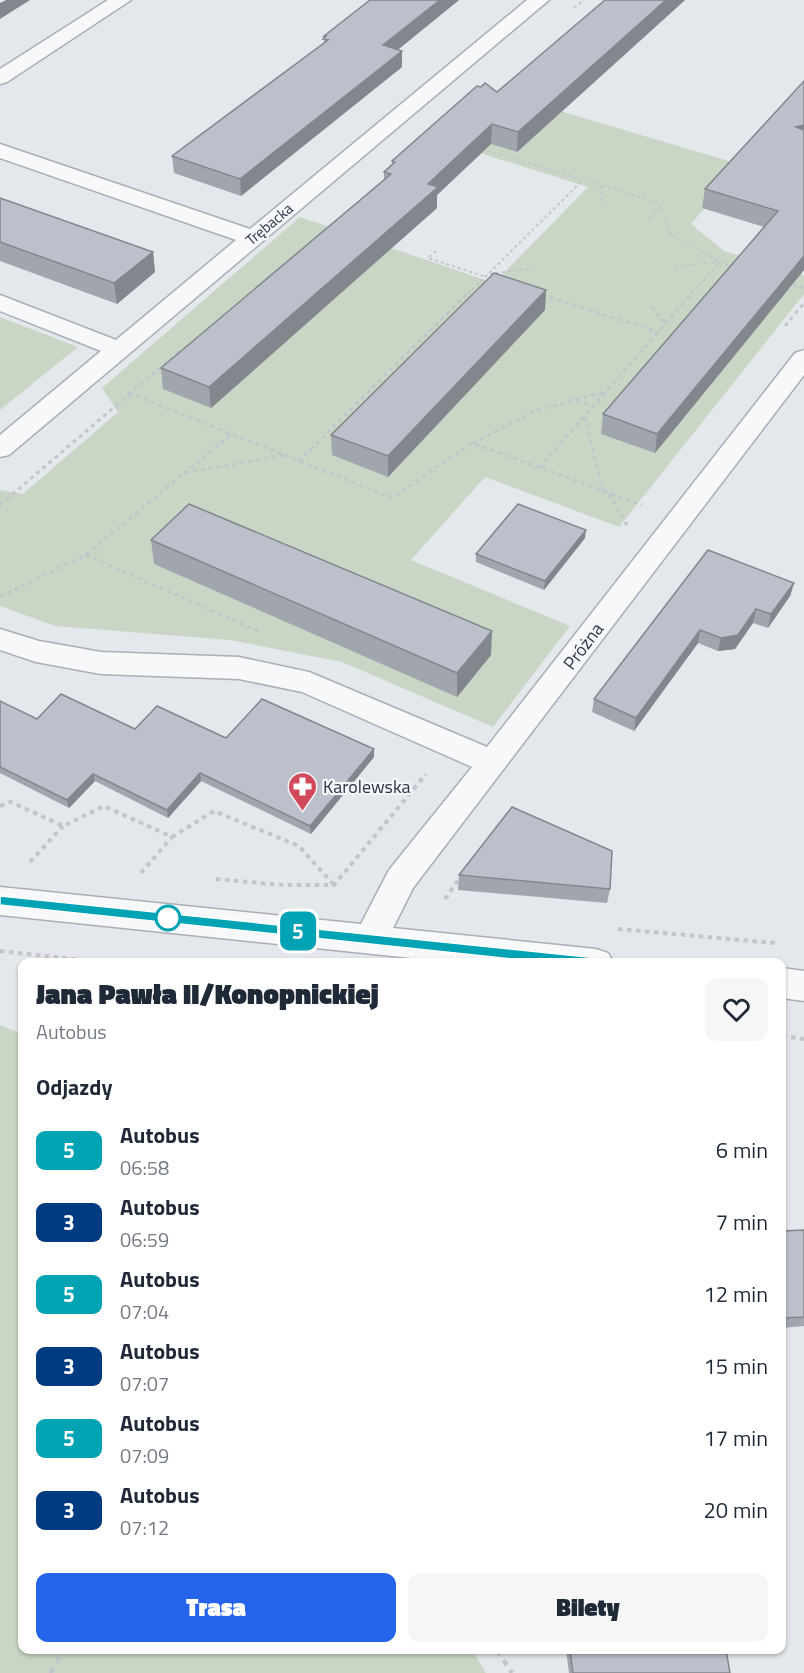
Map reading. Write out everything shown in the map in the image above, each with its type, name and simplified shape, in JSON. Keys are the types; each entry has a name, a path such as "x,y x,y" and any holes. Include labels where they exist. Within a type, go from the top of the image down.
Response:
{"street":[{"path":"0,78 121,0"},
{"name":"Trębacka","path":"0,449 539,0"},
{"path":"0,151 253,238"},
{"path":"0,302 120,350"},
{"name":"Próżna","path":"371,938 401,879 804,358"},
{"path":"0,639 36,651 101,663 239,668 309,683 493,763"},
{"path":"0,901 551,958"},
{"path":"786,984 804,986"}],"path":[{"path":"475,147 659,203 670,234 720,262 741,269"},
{"path":"299,461 583,180"},
{"path":"601,186 602,205"},
{"path":"649,219 660,207"},
{"path":"436,251 428,258 487,275 496,280"},
{"path":"675,266 720,262"},
{"path":"539,468 720,262"},
{"path":"487,275 534,268"},
{"path":"783,282 804,288"},
{"path":"539,294 658,332"},
{"path":"782,330 804,303"},
{"path":"652,307 666,324"},
{"path":"0,505 183,347"},
{"path":"129,393 392,498 498,427 533,410 568,398 607,391"},
{"path":"568,398 593,406"},
{"path":"584,416 603,491"},
{"path":"86,555 231,434"},
{"path":"472,443 642,505"},
{"path":"184,473 285,455"},
{"path":"609,493 627,525"},
{"path":"637,512 650,496"},
{"path":"619,534 632,518"},
{"path":"334,885 450,745"},
{"path":"0,806 11,802 63,826"},
{"path":"30,862 63,826 104,806 172,837"},
{"path":"141,873 172,837 214,811 299,846 334,885"},
{"path":"20,860 41,863"},
{"path":"130,872 153,874"},
{"path":"212,879 283,885 334,885"},
{"path":"0,951 63,958"},
{"path":"786,1037 804,1039"},
{"path":"50,1673 62,1654"},
{"path":"500,1654 512,1673"}],"green space":[{"path":"479,87 742,165 691,224 724,251 804,275 804,294 619,527 485,477 411,560 570,626 493,727 342,662 230,640 55,626 0,606 0,490 23,494 118,412 102,388 300,217 494,283 588,187 423,135"},
{"path":"0,317 78,347 0,410"},
{"path":"0,1025 18,1032 18,1654 474,1654 486,1673 0,1673"}],"building":[{"path":"370,0 440,0 383,45 402,51 240,179 172,156 328,40 323,39 326,36 324,36"},
{"path":"605,0 666,0 518,132 492,124 428,184 438,187 209,387 161,368 391,174 384,172 395,162 392,161 477,86 481,87 485,83 497,92"},
{"path":"804,81 804,125 796,127 804,130 804,256 657,434 603,414 778,211 705,189"},
{"path":"0,198 153,252 114,283 0,242"},
{"path":"494,273 546,290 388,456 331,435"},
{"path":"189,504 492,631 457,673 151,540"},
{"path":"518,504 586,530 545,581 476,554"},
{"path":"708,550 794,583 771,614 756,609 738,635 721,638 700,630 636,718 594,699"},
{"path":"61,694 135,729 157,706 226,738 262,699 374,749 310,826 200,773 167,810 93,774 67,800 0,767 0,701 37,719"},
{"path":"512,807 612,851 610,889 459,875"},
{"path":"804,1230 804,1317 786,1318 786,1231"},
{"path":"571,1654 727,1654 730,1673 573,1673"}],"bus line":[{"name":"5","path":"0,901 551,958"}],"place":[{"name":"Karolewska","path":"302,812"}]}
